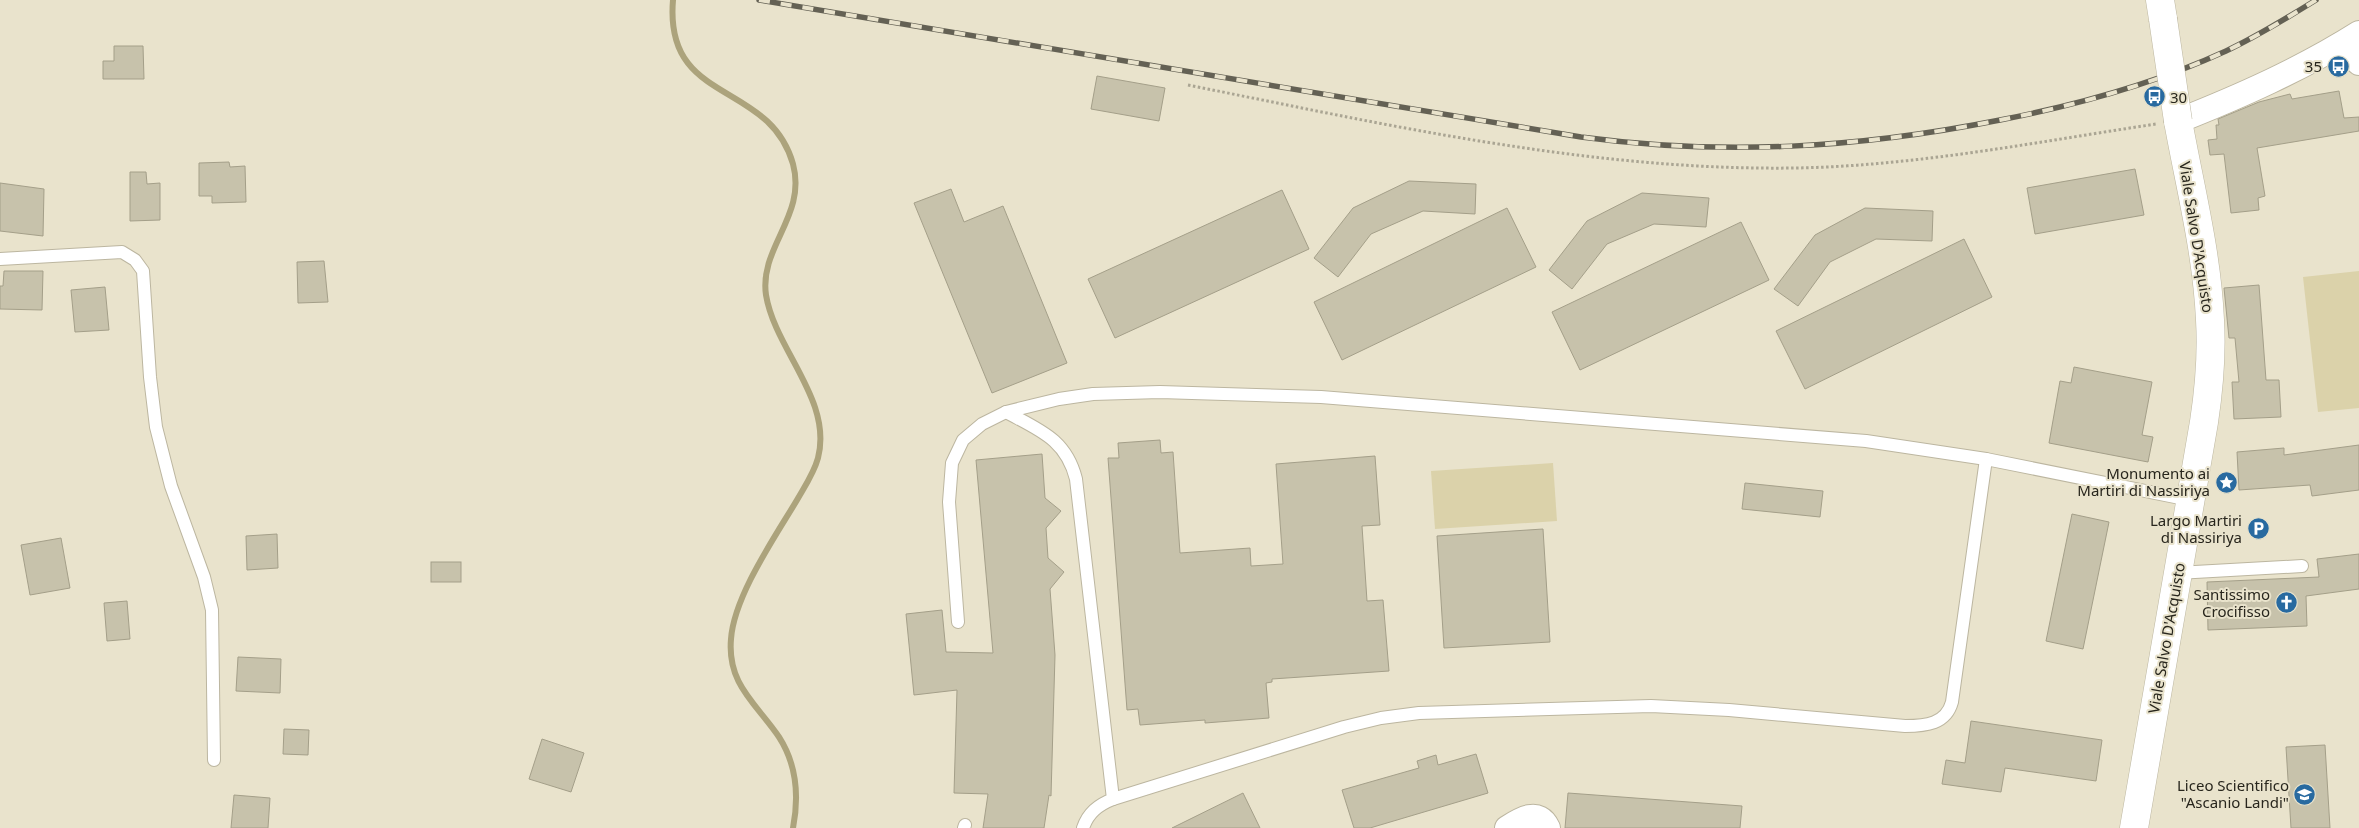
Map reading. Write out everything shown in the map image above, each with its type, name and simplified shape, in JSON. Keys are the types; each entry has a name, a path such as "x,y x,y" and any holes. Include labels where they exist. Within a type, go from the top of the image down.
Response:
{"main road":[{"name":"Viale Salvo D'Acquisto","path":"2134,828 2208,397 2210,321 2206,277 2178,121 2162,9"}],"street":[{"path":"2178,121 2268,84 2349,39 2359,63"},
{"path":"1507,828 1522,819 1534,816 1543,820 1548,828"}],"lane":[{"path":"0,259 122,252 135,260 143,271 150,377 160,446 171,486 210,598 213,632 214,760"},
{"path":"958,622 949,517 952,463 956,451 967,436 982,424 1006,412 1059,399 1110,393 1269,394 1858,440 1929,449 1986,459 2190,500"},
{"path":"1006,412 1060,444 1070,460 1073,470 1113,799"},
{"path":"1083,828 1091,812 1104,802 1344,727 1381,718 1419,713 1651,706 1729,710 1906,726 1933,724 1946,716 1952,702 1986,459"},
{"path":"2177,573 2302,566"}],"path":[{"path":"1188,85 1488,142 1605,158 1732,167 1795,168 1886,163 2178,121"}],"shaded area":[{"path":"2359,271 2359,408 2318,412 2303,277"},
{"path":"1553,463 1557,521 1435,529 1431,471"}],"building":[{"path":"114,46 143,46 144,79 103,79 103,61 114,61"},
{"path":"1097,76 1165,88 1159,121 1091,109"},
{"path":"2339,91 2344,118 2359,117 2359,131 2257,148 2265,196 2258,198 2259,210 2231,213 2224,154 2210,155 2208,140 2217,139 2216,125 2219,125 2218,119 2259,102 2290,94 2292,99"},
{"path":"229,162 230,167 245,166 246,202 212,203 212,196 199,196 199,163"},
{"path":"2135,169 2144,215 2035,234 2027,188"},
{"path":"130,172 146,172 147,184 160,183 160,220 130,221"},
{"path":"1409,181 1476,184 1475,214 1423,211 1371,234 1338,277 1314,258 1353,208"},
{"path":"0,183 44,189 43,236 0,231"},
{"path":"951,189 964,222 1003,206 1067,363 992,393 914,203"},
{"path":"1282,190 1309,249 1115,338 1088,279"},
{"path":"1642,193 1709,198 1706,227 1654,224 1607,244 1572,289 1549,270 1587,221"},
{"path":"1507,208 1536,267 1342,360 1314,302"},
{"path":"1865,208 1933,211 1932,241 1876,239 1830,262 1798,306 1774,289 1815,235"},
{"path":"1741,222 1769,280 1580,370 1552,312"},
{"path":"1964,239 1992,297 1805,389 1776,331"},
{"path":"324,261 328,302 298,303 297,262"},
{"path":"4,271 43,271 42,310 0,309 0,286 3,286"},
{"path":"2259,285 2266,380 2279,380 2281,417 2234,419 2232,382 2239,382 2235,338 2229,338 2224,288"},
{"path":"105,287 109,330 75,332 71,290"},
{"path":"2074,367 2152,382 2142,435 2153,437 2148,462 2049,443 2060,381 2071,383"},
{"path":"1160,440 1161,453 1173,452 1180,553 1250,548 1251,566 1283,564 1276,464 1375,456 1380,525 1362,526 1367,601 1383,600 1389,671 1272,679 1272,682 1266,683 1269,718 1205,723 1205,720 1140,725 1138,709 1127,710 1108,458 1119,458 1118,443"},
{"path":"2359,445 2359,490 2312,496 2310,485 2239,490 2237,452 2284,448 2284,455"},
{"path":"1042,454 1045,498 1061,511 1046,528 1048,558 1064,572 1050,589 1055,655 1051,796 1049,795 1044,828 983,828 988,794 954,793 957,690 914,695 906,614 942,610 946,652 993,653 976,460"},
{"path":"1745,483 1823,491 1820,517 1742,509"},
{"path":"2072,514 2109,522 2083,649 2046,641"},
{"path":"1543,529 1550,642 1444,648 1437,536"},
{"path":"277,534 278,568 247,570 246,536"},
{"path":"61,538 70,588 30,595 21,545"},
{"path":"2359,554 2359,589 2306,596 2307,626 2208,630 2207,582 2319,577 2317,559"},
{"path":"431,562 461,562 461,582 431,582"},
{"path":"127,601 130,639 107,641 104,603"},
{"path":"238,657 281,659 280,693 236,691"},
{"path":"1971,721 2102,740 2096,781 2005,768 2001,792 1942,784 1946,760 1965,763"},
{"path":"284,729 309,730 308,755 283,754"},
{"path":"542,739 584,753 571,792 529,779"},
{"path":"2325,745 2330,828 2291,828 2286,747"},
{"path":"1476,754 1488,793 1370,828 1354,828 1342,790 1419,768 1417,761 1436,755 1438,765"},
{"path":"1243,793 1260,828 1172,828"},
{"path":"1568,793 1742,806 1740,828 1565,828"},
{"path":"234,795 270,798 268,828 231,828"}],"waterway":[{"path":"673,0 675,34 685,58 701,76 763,117 781,137 793,164 796,183 794,200 789,216 769,262 766,278 766,295 771,315 780,336 811,395 820,437 818,458 809,479 747,586 739,604 731,639 731,655 739,682 745,693 779,737 790,759 796,793 793,828"}],"railway":[{"path":"759,0 1581,137 1634,143 1739,147 1843,143 1895,137 1947,130 2058,108 2115,92 2199,63 2261,33 2316,0"}],"place":[{"name":"35","path":"2338,66"},
{"name":"30","path":"2154,97"},
{"name":"Monumento ai Martiri di Nassiriya","path":"2226,482"},
{"name":"Largo Martiri di Nassiriya","path":"2258,529"},
{"name":"Santissimo Crocifisso","path":"2286,603"},
{"name":"Liceo Scientifico \"Ascanio Landi\"","path":"2305,794"}]}
